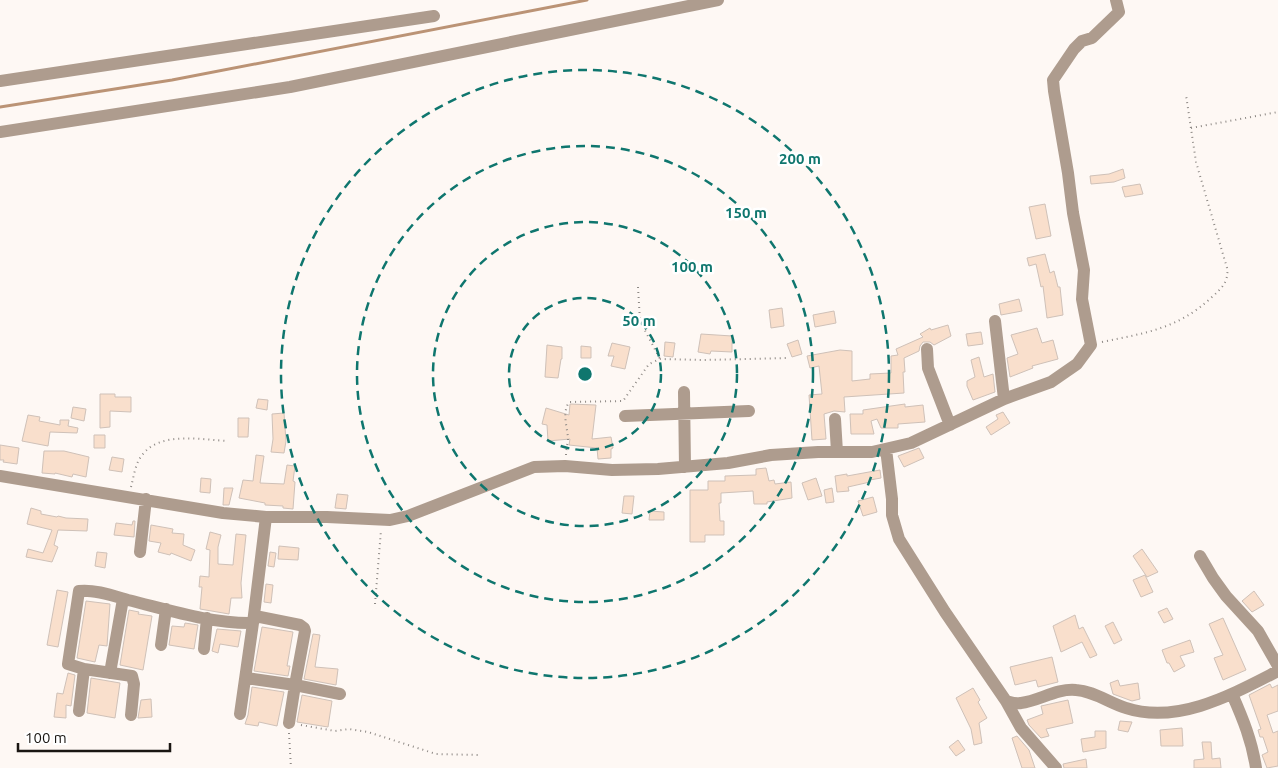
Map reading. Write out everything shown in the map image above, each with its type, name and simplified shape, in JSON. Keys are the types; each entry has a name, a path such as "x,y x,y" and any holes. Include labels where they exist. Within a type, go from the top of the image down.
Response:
{"street":[{"path":"0,132 290,87 718,0"},
{"path":"0,476 223,513 266,517 327,517 382,520 408,516 534,467 565,466 612,470 685,467 728,463 771,455 872,452 911,443 1004,399 1051,382 1077,364 1091,344 1082,299 1084,270 1072,213 1068,172 1053,80 1074,49 1082,41 1092,38 1120,12 1116,0"},
{"path":"0,81 434,16"},
{"path":"995,321 1004,399"},
{"path":"927,349 928,368 950,425"},
{"path":"684,392 685,467"},
{"path":"625,416 748,411"},
{"path":"835,419 837,452"},
{"path":"886,449 892,515 899,539 945,612 1006,701 1021,728 1056,768"},
{"path":"140,552 146,499"},
{"path":"240,714 266,517"},
{"path":"1200,556 1226,596 1258,631 1278,666"},
{"path":"131,715 133,677 84,669 71,666 67,662 78,593 82,590 207,618 237,622 254,619 300,625 304,628 289,723"},
{"path":"110,673 123,599"},
{"path":"161,645 166,609"},
{"path":"204,648 207,618"},
{"path":"79,711 84,669"},
{"path":"1006,701 1019,704 1073,689 1085,690 1126,709 1151,712 1178,711 1232,694 1278,671"},
{"path":"246,678 340,694"},
{"path":"1232,694 1248,732 1256,768"}],"path":[{"path":"1091,344 1144,334 1189,316 1226,283 1228,273 1196,162 1186,95"},
{"path":"1191,128 1278,112"},
{"path":"638,287 640,320 660,359"},
{"path":"565,466 568,438 564,423 569,402 623,402 648,364 660,359 789,358"},
{"path":"129,497 136,466 149,447 161,441 180,439 228,441"},
{"path":"375,604 382,520"},
{"path":"291,768 289,723 335,731 349,729 368,732 436,754 478,755"}],"building":[{"path":"1123,169 1125,178 1114,182 1091,184 1090,176 1109,174"},
{"path":"1140,184 1143,194 1125,197 1122,187"},
{"path":"1045,204 1051,236 1036,239 1029,207"},
{"path":"1045,254 1050,273 1054,271 1058,287 1060,287 1063,315 1047,318 1043,286 1041,287 1036,264 1029,266 1027,258"},
{"path":"1019,299 1022,311 1001,315 999,304"},
{"path":"782,308 784,326 771,328 769,310"},
{"path":"834,311 836,323 815,327 813,315"},
{"path":"948,325 951,336 934,345 930,342 923,342 919,351 904,358 904,393 844,397 845,412 834,411 824,414 826,439 812,440 809,395 822,394 819,366 810,368 807,356 840,350 852,351 852,381 870,379 870,374 891,373 891,356 898,355 896,349 923,337 920,334 930,328 931,330"},
{"path":"1037,328 1042,343 1053,340 1058,359 1032,366 1033,368 1010,377 1007,358 1018,354 1011,335"},
{"path":"981,332 983,344 968,346 966,334"},
{"path":"701,334 732,336 732,352 711,351 710,354 698,352"},
{"path":"798,340 802,354 792,357 787,344"},
{"path":"665,342 675,343 673,357 664,356"},
{"path":"612,343 630,347 625,369 611,366 614,356 608,356"},
{"path":"547,345 562,347 562,359 558,378 545,377"},
{"path":"581,346 591,347 591,358 581,358"},
{"path":"979,357 984,377 993,374 995,392 973,400 967,386 967,381 975,377 971,360"},
{"path":"100,394 115,394 115,397 131,397 131,412 110,411 110,427 100,428"},
{"path":"258,399 268,400 267,410 256,408"},
{"path":"570,404 596,405 592,439 611,437 613,448 611,449 611,458 598,459 597,448 569,445 570,439 548,441 547,425 542,424 546,408 569,415"},
{"path":"905,404 905,407 923,405 925,422 898,424 898,428 881,428 877,419 871,421 874,434 851,434 850,414 863,414 863,410"},
{"path":"73,407 86,409 84,421 71,418"},
{"path":"1003,412 1010,423 991,435 986,427 998,419 996,415"},
{"path":"284,413 286,441 284,453 271,452 273,439 272,414"},
{"path":"28,415 40,417 39,421 60,425 60,420 69,420 68,426 78,428 77,433 50,432 48,446 22,441"},
{"path":"238,418 249,418 248,437 238,437"},
{"path":"94,435 105,435 105,448 94,448"},
{"path":"0,445 19,448 17,464 0,460"},
{"path":"919,448 924,458 904,467 898,456"},
{"path":"44,451 64,451 89,457 86,477 73,474 72,477 55,473 42,473"},
{"path":"256,455 264,456 260,483 284,484 287,465 295,466 293,509 283,508 283,506 265,505 265,503 239,498 243,480 253,481"},
{"path":"112,457 124,459 122,472 109,470"},
{"path":"766,468 769,481 774,480 775,484 791,482 792,498 767,502 767,504 754,504 753,491 721,493 721,503 719,503 720,521 724,521 724,535 705,535 705,542 690,542 690,490 708,490 708,481 725,481 725,476 756,475 756,469"},
{"path":"880,470 881,478 848,487 849,491 837,492 835,476 847,474 847,476"},
{"path":"201,478 211,479 210,493 200,492"},
{"path":"816,478 822,496 808,500 802,483"},
{"path":"224,488 233,488 229,505 223,505"},
{"path":"832,488 834,502 826,503 824,490"},
{"path":"337,494 348,495 346,509 335,508"},
{"path":"624,496 634,496 632,514 622,513"},
{"path":"873,497 877,512 863,516 858,501"},
{"path":"31,508 41,511 41,514 88,519 87,531 58,530 54,545 58,547 52,562 26,557 28,549 43,553 52,530 27,524"},
{"path":"650,511 664,512 664,520 649,520"},
{"path":"133,521 135,521 134,537 114,535 116,523 132,525"},
{"path":"151,525 173,529 172,533 184,534 183,545 195,550 191,561 171,553 170,555 158,552 161,543 149,541"},
{"path":"210,532 221,535 218,547 218,564 233,565 236,534 246,535 241,583 242,598 231,598 229,614 200,609 202,587 199,587 200,576 209,577 210,550 206,549"},
{"path":"279,546 299,548 298,560 278,559"},
{"path":"1142,549 1158,572 1147,577 1133,556"},
{"path":"97,552 107,553 105,568 95,566"},
{"path":"270,552 276,553 274,567 268,566"},
{"path":"1145,575 1153,592 1141,597 1133,580"},
{"path":"266,584 273,585 271,603 264,602"},
{"path":"57,590 68,592 58,647 47,645"},
{"path":"1254,591 1264,605 1252,612 1242,601"},
{"path":"86,601 110,604 107,646 99,645 95,662 77,658"},
{"path":"1167,608 1173,619 1164,623 1158,612"},
{"path":"129,610 139,612 138,614 152,616 143,670 120,665"},
{"path":"1075,615 1079,629 1083,627 1097,655 1090,658 1082,642 1061,652 1053,626"},
{"path":"1223,618 1246,670 1223,680 1214,658 1223,655 1209,624"},
{"path":"1113,622 1122,640 1114,644 1105,626"},
{"path":"185,623 198,625 194,649 169,645 172,626 184,627"},
{"path":"262,627 293,632 287,666 290,666 288,676 254,671"},
{"path":"217,629 241,631 238,647 220,644 218,653 212,651"},
{"path":"313,634 320,635 315,667 338,669 336,685 304,679"},
{"path":"1190,640 1194,652 1180,656 1185,666 1174,672 1169,663 1167,663 1162,650"},
{"path":"1052,657 1058,682 1038,687 1036,680 1015,685 1010,667"},
{"path":"68,673 75,675 71,706 66,705 66,718 54,717 57,693 63,694"},
{"path":"91,678 120,683 115,718 87,713"},
{"path":"1118,680 1120,686 1138,683 1140,699 1132,701 1113,694 1110,683"},
{"path":"1270,684 1272,688 1278,685 1278,711 1267,715 1273,733 1278,731 1278,766 1267,768 1262,755 1268,752 1263,737 1260,737 1258,730 1261,729 1249,695"},
{"path":"252,687 284,692 277,726 259,722 258,726 245,724"},
{"path":"973,688 987,718 979,723 982,743 974,745 971,729 956,698"},
{"path":"302,695 332,701 328,727 297,722"},
{"path":"151,699 152,717 138,718 141,700"},
{"path":"1068,700 1073,723 1046,729 1049,736 1041,738 1027,720 1043,714 1041,706"},
{"path":"1120,721 1132,722 1128,732 1118,730"},
{"path":"1182,728 1183,746 1161,746 1160,730"},
{"path":"1095,731 1106,731 1106,748 1083,752 1081,739 1095,737"},
{"path":"1017,736 1029,750 1035,768 1022,768 1012,738"},
{"path":"958,740 965,750 956,756 949,747"},
{"path":"1202,742 1211,742 1212,759 1220,758 1221,768 1194,768 1194,760 1204,759"},
{"path":"1086,759 1087,768 1064,768 1063,764"}],"waterway":[{"path":"0,107 172,80 587,0"}]}
